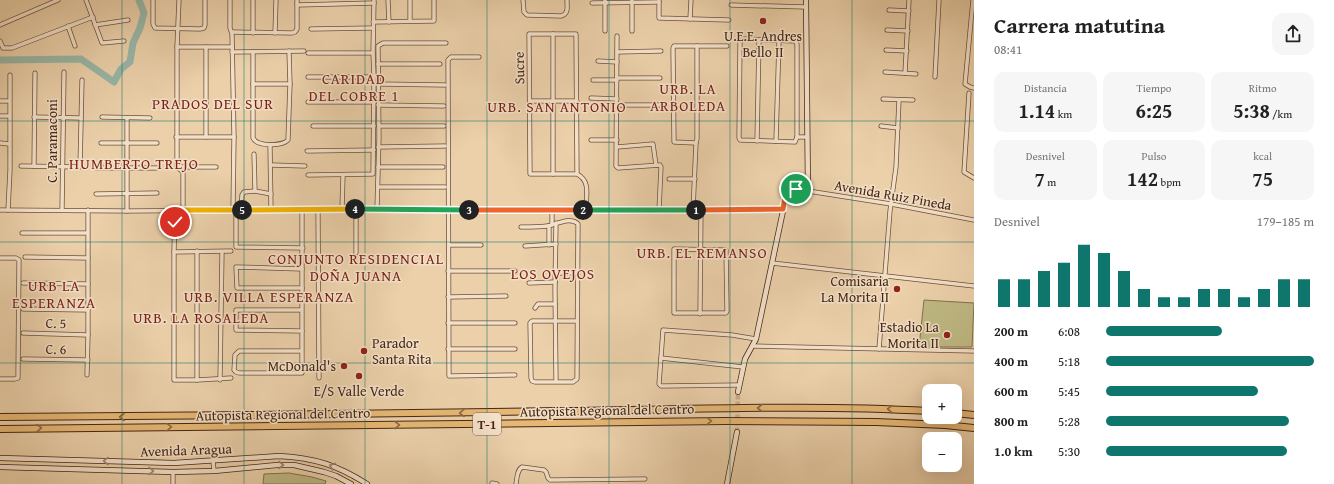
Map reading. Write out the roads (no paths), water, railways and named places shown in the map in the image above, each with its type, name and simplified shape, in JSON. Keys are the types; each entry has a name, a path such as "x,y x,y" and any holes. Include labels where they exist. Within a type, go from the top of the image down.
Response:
{"highway":[{"name":"Autopista Regional del Centro","path":"0,417 224,416 746,408 877,408 922,411"},
{"path":"962,414 974,415"},
{"name":"Autopista Regional del Centro","path":"0,428 726,421 876,422 945,425 974,428"}],"street":[{"path":"0,25 58,0"},
{"path":"86,0 102,44 124,41"},
{"path":"153,0 153,24 155,28 200,29 204,28 205,0"},
{"path":"179,0 176,137 177,167 183,172 183,210"},
{"path":"230,0 234,137 233,210"},
{"path":"253,0 253,33"},
{"path":"275,33 276,0"},
{"path":"232,32 295,32 297,29 297,0"},
{"path":"388,0 389,22"},
{"path":"410,0 410,21"},
{"path":"373,22 434,21 434,0"},
{"path":"523,0 524,12 526,15 561,16 567,12 567,0"},
{"path":"690,0 690,19"},
{"path":"765,0 765,6"},
{"path":"738,392 745,359 756,339 783,209 788,192 796,189 808,191 806,137 806,0"},
{"path":"905,73 909,0"},
{"path":"935,77 939,0"},
{"path":"973,0 973,14 965,84 974,88"},
{"path":"592,3 605,1 659,1 660,18 729,20"},
{"path":"605,1 605,31"},
{"path":"632,1 632,31"},
{"path":"297,5 374,2 374,102 378,147 377,209"},
{"path":"731,5 806,7"},
{"path":"890,10 909,11"},
{"path":"0,41 1,48 21,46 93,17"},
{"path":"95,25 128,20"},
{"path":"68,26 75,46"},
{"path":"311,29 373,28"},
{"path":"888,30 908,31"},
{"name":"Sucre","path":"553,34 529,34 530,174 553,174"},
{"path":"577,174 576,34 553,34 553,174 577,174 582,176 586,181 586,210"},
{"path":"616,36 617,167 660,165 659,210"},
{"path":"744,39 759,40 795,41 798,45 797,140 795,142 740,140 738,135 740,42 744,39"},
{"path":"757,140 759,40"},
{"path":"776,141 779,40"},
{"path":"308,175 373,174 378,105 378,48 380,44 446,43"},
{"path":"696,143 674,142 673,48 674,46 727,46"},
{"path":"693,210 697,139 697,46"},
{"path":"177,47 232,47"},
{"path":"206,47 206,137"},
{"path":"886,50 907,51"},
{"path":"253,52 253,138 256,142 270,145 286,143 288,140 290,84 289,51"},
{"path":"232,52 304,51"},
{"path":"617,52 661,51"},
{"path":"308,53 373,53"},
{"path":"479,57 451,57 448,60 449,376 515,375"},
{"path":"598,61 617,62"},
{"path":"378,64 440,64"},
{"name":"C. Paramaconi","path":"62,210 64,168 64,72"},
{"path":"885,72 916,74"},
{"path":"34,166 35,73"},
{"path":"8,210 10,170 10,75"},
{"path":"308,77 374,77"},
{"path":"593,80 660,78"},
{"path":"22,166 80,168 82,80"},
{"path":"253,84 290,84"},
{"path":"378,84 445,85"},
{"path":"969,93 964,172 974,178"},
{"path":"591,98 617,99"},
{"path":"883,99 913,100"},
{"path":"879,349 884,275 896,168 899,100"},
{"path":"0,101 9,101"},
{"path":"530,101 577,102"},
{"path":"308,102 374,102"},
{"path":"378,105 444,106"},
{"path":"617,105 660,105"},
{"path":"0,116 9,116"},
{"path":"34,117 81,118"},
{"path":"102,117 150,118"},
{"path":"127,118 127,211"},
{"path":"313,126 444,126"},
{"path":"881,126 898,128"},
{"path":"176,137 234,137"},
{"path":"797,137 806,137"},
{"path":"591,140 617,140"},
{"path":"0,143 9,144"},
{"path":"101,143 157,143"},
{"path":"617,147 653,144 656,165"},
{"path":"270,145 271,210"},
{"path":"378,147 445,146"},
{"path":"307,151 374,150"},
{"path":"254,154 255,192"},
{"path":"271,165 305,166"},
{"path":"177,167 216,167"},
{"path":"378,167 443,167"},
{"path":"96,168 157,168"},
{"path":"342,209 343,175"},
{"path":"669,179 695,179"},
{"path":"378,187 444,187"},
{"name":"Avenida Ruiz Pineda","path":"808,191 891,204 974,220"},
{"path":"241,210 242,195 244,192 271,194"},
{"path":"96,194 157,193"},
{"path":"356,209 356,253"},
{"path":"0,210 783,209"},
{"path":"87,375 88,210"},
{"path":"175,210 174,378 176,381 220,380 231,378"},
{"path":"302,210 303,248 301,310 302,331 302,351 302,373 239,373 234,370 235,355 239,351 302,351"},
{"path":"318,210 319,378"},
{"path":"549,245 552,210"},
{"path":"700,314 701,210"},
{"path":"236,215 236,247 303,248"},
{"path":"521,227 551,226 556,223 573,221 577,223 577,273 577,321 577,378 573,382 535,382 532,380 530,378 530,324 532,321 577,321"},
{"path":"556,223 556,381"},
{"path":"22,233 88,233"},
{"path":"525,246 556,244"},
{"path":"449,245 481,245"},
{"path":"676,249 701,249 726,250 727,311 724,314 674,313 674,251 676,249"},
{"path":"196,380 198,251"},
{"path":"174,252 231,251"},
{"path":"220,380 222,252"},
{"path":"0,258 16,258 19,260 18,378 0,379"},
{"path":"25,258 88,258"},
{"path":"772,263 974,286"},
{"path":"302,269 236,267 237,288 302,288"},
{"path":"448,271 515,271"},
{"path":"556,273 577,273"},
{"path":"529,283 555,282"},
{"path":"23,283 88,284"},
{"path":"448,297 506,296"},
{"path":"535,308 538,304 555,304"},
{"path":"23,309 88,310"},
{"path":"301,310 236,310 236,330 302,331"},
{"path":"448,323 515,323"},
{"path":"739,385 661,386 659,384 662,358 662,332 664,329 732,335 756,339"},
{"name":"C. 5","path":"23,333 88,335"},
{"path":"752,346 974,351"},
{"path":"448,349 515,349"},
{"path":"662,358 743,367"},
{"name":"C. 6","path":"23,359 88,360"},
{"path":"727,484 737,432"},
{"name":"Avenida Aragua","path":"0,458 174,463 279,456 310,459 343,470 367,484"},
{"path":"214,461 214,471"},
{"name":"Avenida Aragua","path":"0,467 173,472 214,471 277,465 294,465 336,476 351,484"},
{"path":"516,484 518,471 522,466 544,470 548,478 555,482 606,482 645,479"},
{"path":"173,472 173,484"},
{"path":"633,479 633,484"},
{"path":"492,483 497,484"}],"waterway":[{"path":"0,60 81,59 114,82 121,69 130,62 133,43 140,28 144,13 139,0"}],"tunnel":[{"path":"737,432 738,392"}],"place":[{"name":"U.E.E. Andres Bello II","path":"763,21"},
{"name":"Comisaria La Morita II","path":"897,289"},
{"name":"Estadio La Morita II","path":"947,335"},
{"name":"Parador Santa Rita","path":"364,351"},
{"name":"McDonald's","path":"344,366"},
{"name":"E/S Valle Verde","path":"359,376"}],"district":[{"name":"CARIDAD DEL COBRE 1","path":"354,88"},
{"name":"URB. LA ARBOLEDA","path":"688,98"},
{"name":"PRADOS DEL SUR","path":"213,104"},
{"name":"URB. SAN ANTONIO","path":"557,107"},
{"name":"HUMBERTO TREJO","path":"134,164"},
{"name":"URB. EL REMANSO","path":"702,253"},
{"name":"CONJUNTO RESIDENCIAL DOÑA JUANA","path":"356,268"},
{"name":"LOS OVEJOS","path":"553,274"},
{"name":"URB LA ESPERANZA","path":"54,294"},
{"name":"URB. VILLA ESPERANZA","path":"269,297"},
{"name":"URB. LA ROSALEDA","path":"201,318"}]}
